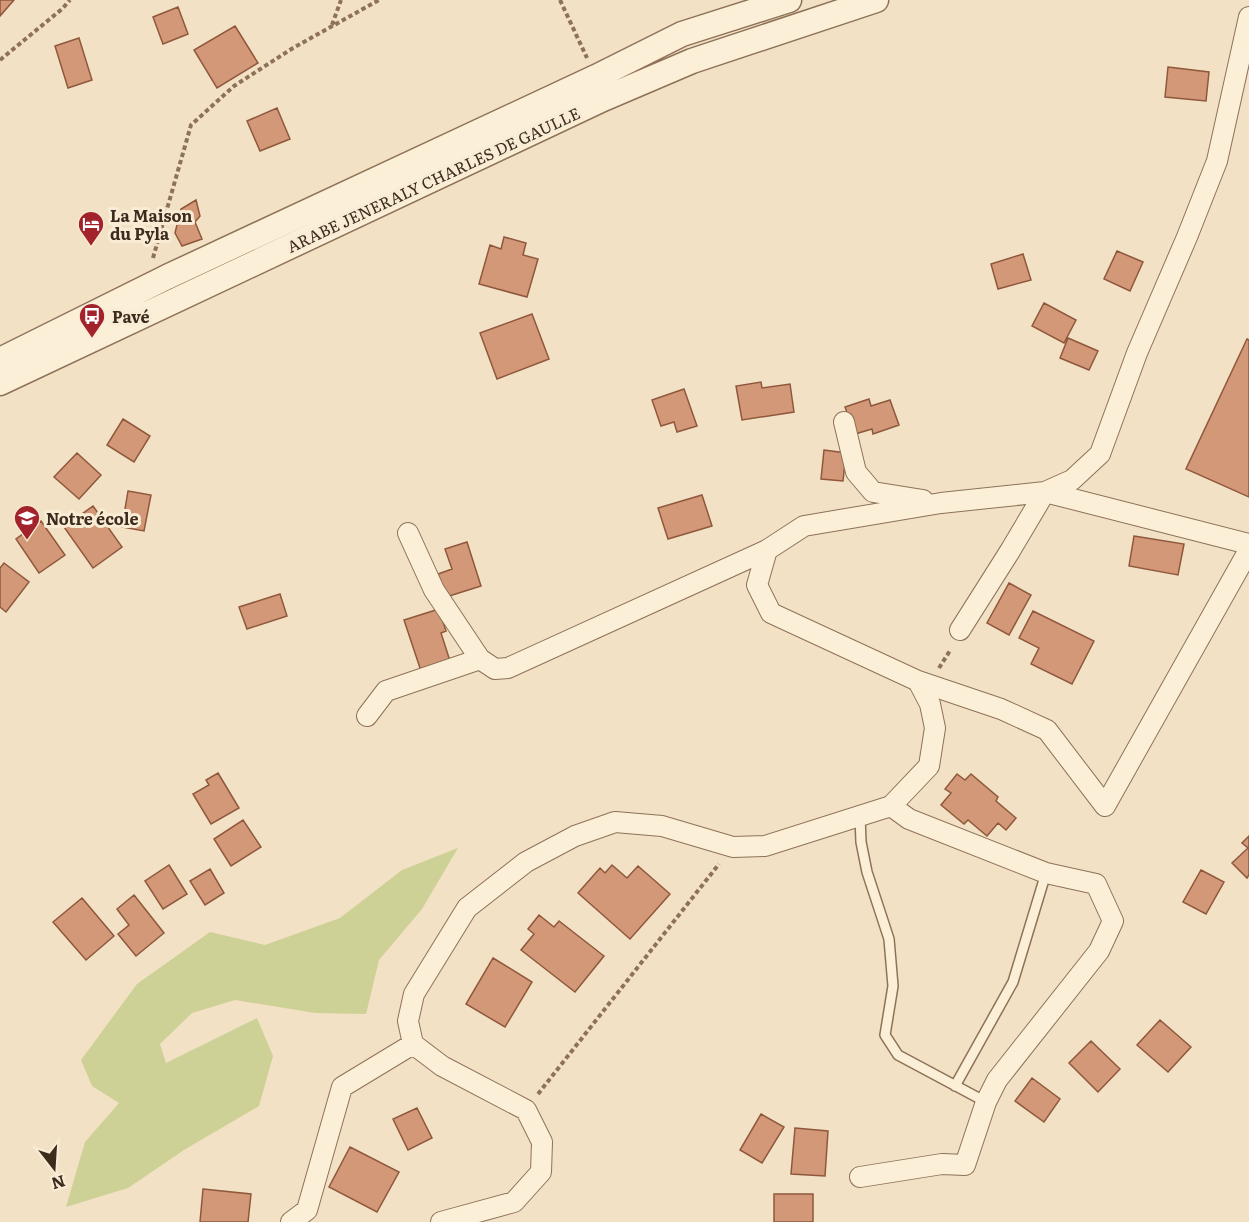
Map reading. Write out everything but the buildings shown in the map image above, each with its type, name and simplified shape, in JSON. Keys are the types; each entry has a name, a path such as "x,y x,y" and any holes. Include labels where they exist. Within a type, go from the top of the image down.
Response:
{"street":[{"name":"ARABE JENERALY CHARLES DE GAULLE","path":"0,360 145,288 596,77 682,34 789,0"},
{"name":"ARABE JENERALY CHARLES DE GAULLE","path":"0,383 603,99 692,62 876,0"},
{"path":"408,533 434,590 480,659 495,669 508,668 767,550 804,526 941,503 1045,492 1072,480 1100,454 1137,353 1217,160 1249,17"},
{"path":"844,422 856,472 873,492 941,503"},
{"path":"1045,492 1249,544"},
{"path":"957,637 1045,492"},
{"path":"767,550 757,585 771,613 918,681 1001,709 1047,730 1106,806 1249,550"},
{"path":"367,716 386,691 480,659"},
{"path":"441,1222 514,1202 541,1172 542,1142 526,1110 442,1066 413,1044 408,1021 414,994 467,908 526,862 575,837 615,822 662,826 733,847 765,846 891,806 929,766 935,728 930,704 918,681"},
{"path":"860,1177 942,1164 965,1165 986,1102 997,1080 1099,951 1113,921 1096,884 1046,873 909,819 891,806"},
{"path":"291,1222 307,1210 342,1087 413,1044"}],"lane":[{"path":"860,816 861,842 867,872 889,939 893,986 885,1035 898,1055 986,1102"},
{"path":"955,1086 1013,981 1046,873"}],"path":[{"path":"0,60 70,0"},
{"path":"332,26 341,0"},
{"path":"145,288 191,125 234,86 293,48 379,0"},
{"path":"560,0 596,77"},
{"path":"937,670 957,637"},
{"path":"526,1110 733,847"}],"green space":[{"path":"458,848 422,909 379,960 366,1014 315,1013 235,1000 192,1013 160,1044 166,1063 257,1018 273,1056 259,1106 184,1150 128,1188 66,1207 85,1142 119,1103 92,1086 81,1060 137,984 210,932 265,945 340,918 402,870"}],"place":[{"name":"La Maison du Pyla","path":"91,247"},
{"name":"Pavé","path":"92,339"},
{"name":"Notre école","path":"27,541"}]}
